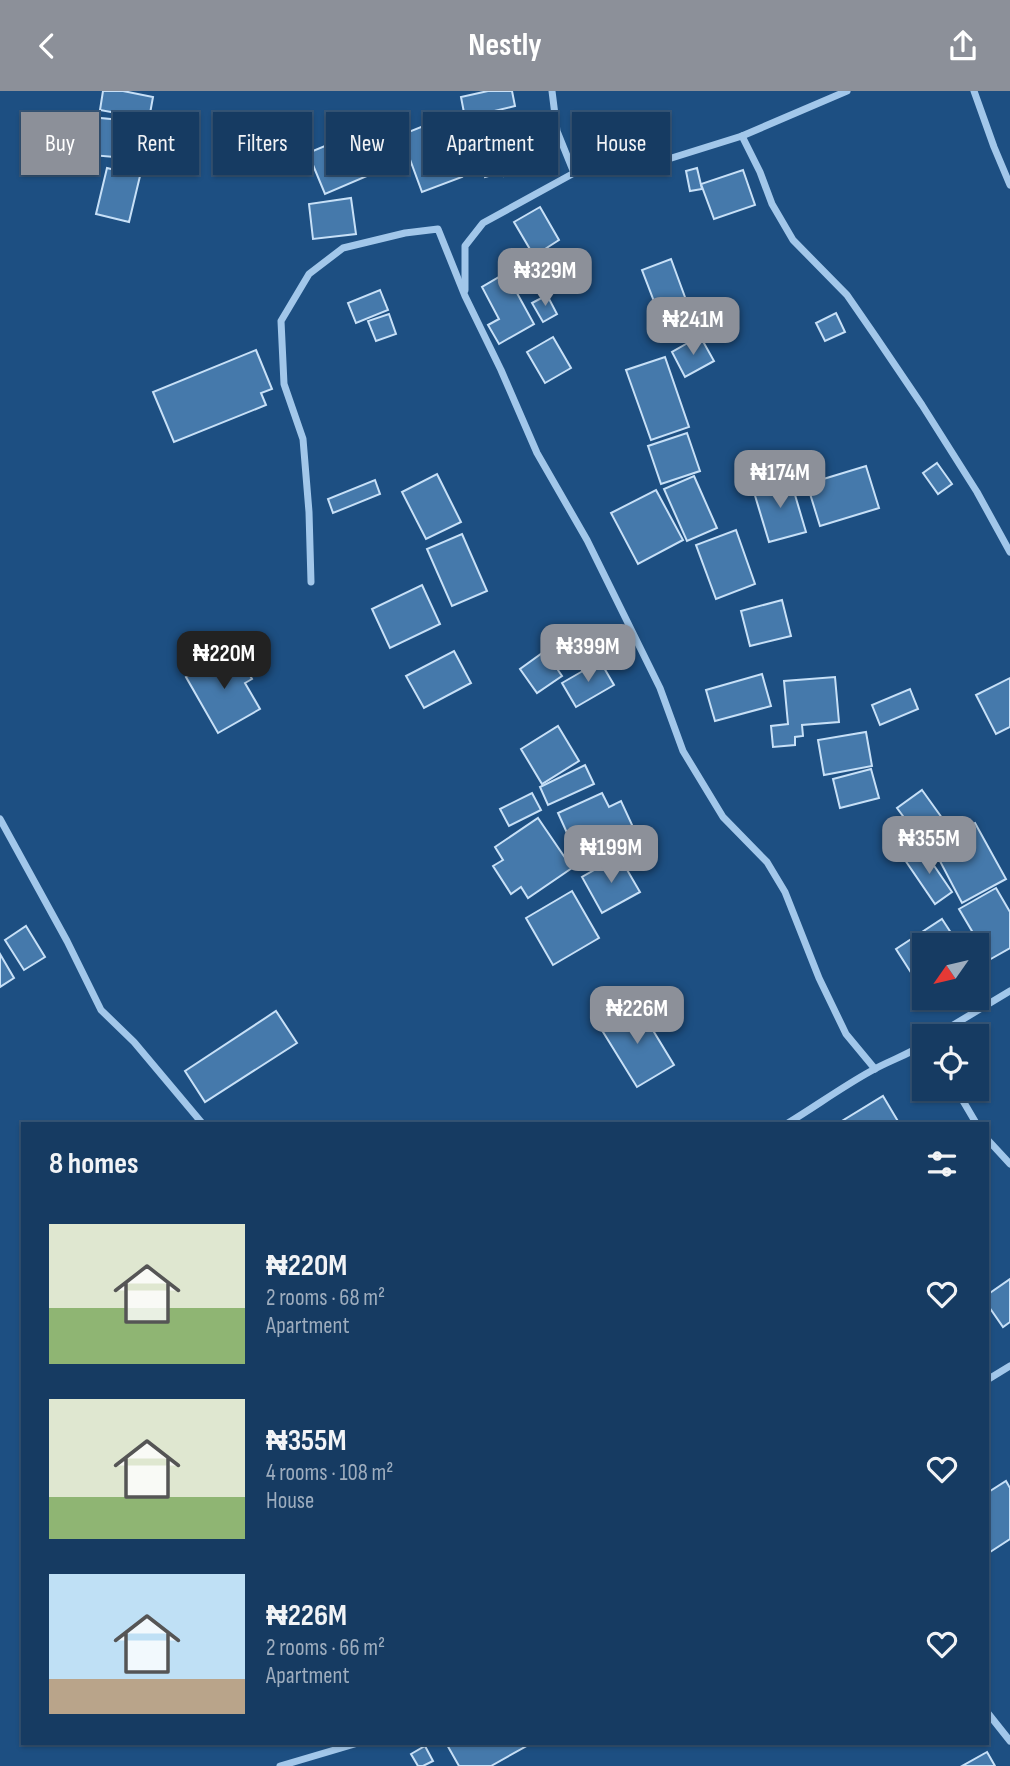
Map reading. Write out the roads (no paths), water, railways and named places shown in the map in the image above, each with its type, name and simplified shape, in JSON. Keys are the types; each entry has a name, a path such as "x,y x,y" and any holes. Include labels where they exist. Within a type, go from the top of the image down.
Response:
{"street":[{"path":"552,91 557,131 572,170"},
{"path":"670,158 742,136 847,91"},
{"path":"974,91 1010,185"},
{"path":"742,136 772,204 793,240 846,295 876,337 922,405 1010,552"},
{"path":"465,296 465,246 483,223 572,174"},
{"path":"311,582 303,439 284,384 281,321 309,274 343,248 405,233 438,229 465,296 537,453 587,540 660,688 683,751 723,817 767,862 785,892 819,978 846,1034 874,1069"},
{"path":"0,820 101,1010 134,1042 201,1122"},
{"path":"952,1024 1010,991"},
{"path":"790,1122 841,1088 912,1051"},
{"path":"963,1101 975,1122"},
{"path":"989,1141 1010,1164"},
{"path":"989,1379 1010,1366"},
{"path":"989,1715 1010,1741"},
{"path":"280,1766 351,1745"}]}
